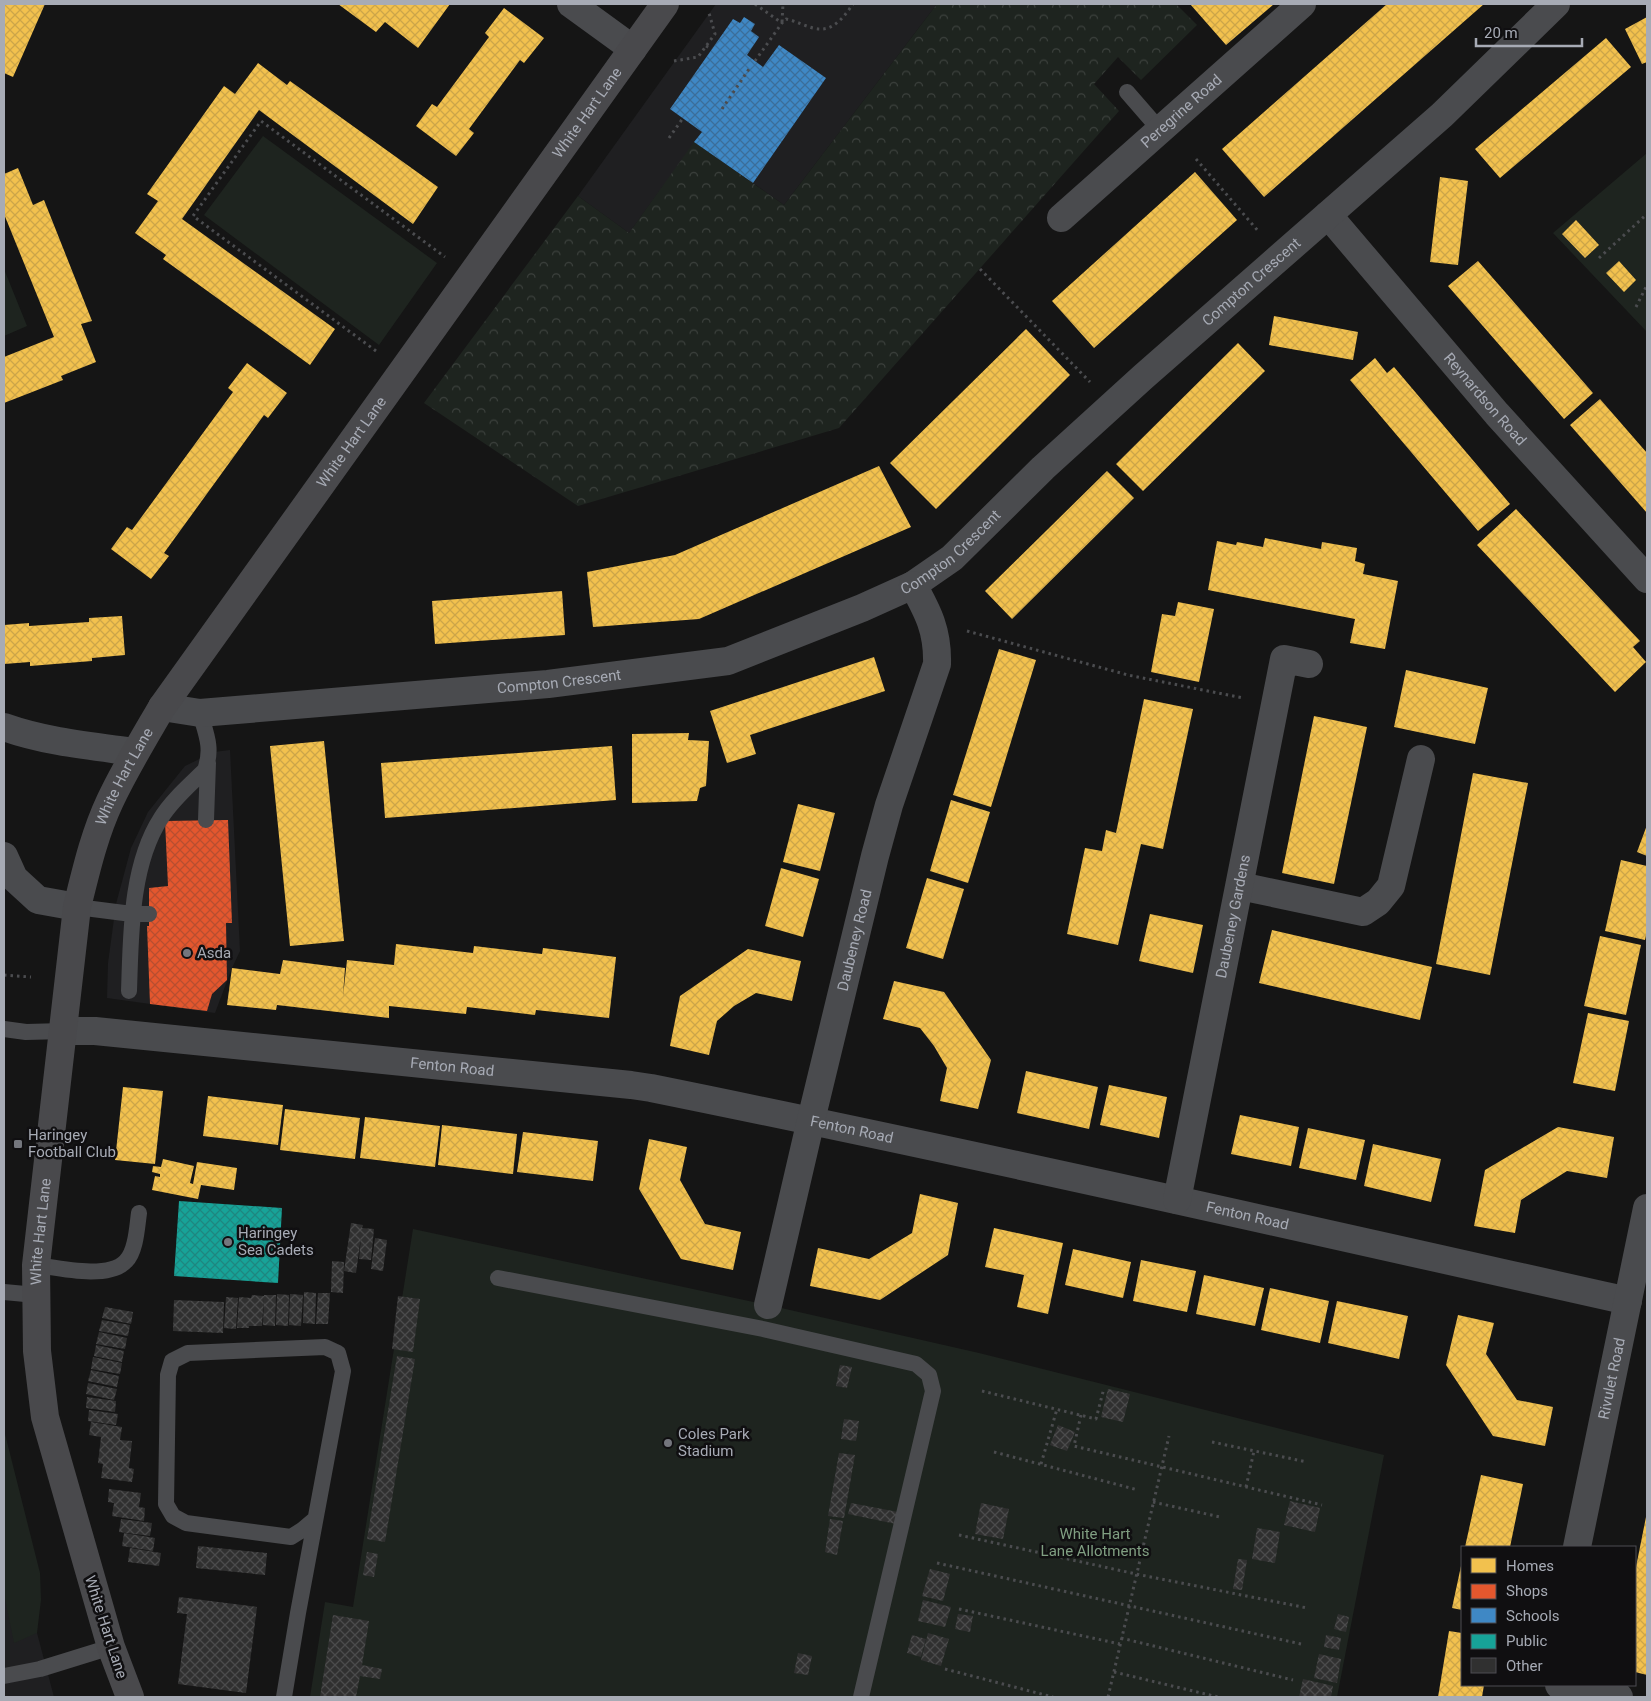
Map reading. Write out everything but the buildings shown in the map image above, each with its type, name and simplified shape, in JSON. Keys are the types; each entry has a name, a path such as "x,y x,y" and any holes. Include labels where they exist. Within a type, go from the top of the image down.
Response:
{"street":[{"path":"571,4 633,49"},
{"name":"White Hart Lane","path":"130,1697 111,1647 45,1417 37,1351 36,1265 77,907 90,856 109,802 135,752 162,707 665,4"},
{"name":"Peregrine Road","path":"1061,218 1302,4"},
{"name":"Compton Crescent","path":"162,707 200,713 548,684 728,661 862,608 913,585 952,558 1064,449 1143,377 1442,115 1556,4"},
{"name":"Reynardson Road","path":"1328,215 1497,414 1647,579"},
{"name":"Daubeney Road","path":"765,1317 811,1120 889,805 938,664 938,646 932,622 913,585"},
{"name":"Daubeney Gardens","path":"1177,1200 1284,659 1309,664"},
{"path":"4,727 28,736 94,748 135,752"},
{"path":"1240,886 1362,912 1378,902 1391,886 1421,760"},
{"path":"4,856 14,878 38,900 77,907"},
{"name":"Fenton Road","path":"64,1031 95,1031 631,1085 811,1120 1628,1301"},
{"name":"Rivulet Road","path":"1577,1546 1647,1208"},
{"path":"1564,1686 1618,1697"}],"lane":[{"path":"1127,92 1160,130"},
{"path":"200,713 210,747 206,820"},
{"path":"129,991 132,914 138,879 153,833 167,810 204,770 208,762"},
{"path":"77,907 132,914 149,914"},
{"path":"4,1029 26,1032 64,1031"},
{"path":"36,1265 95,1272 116,1268 127,1261 135,1242 139,1213"},
{"path":"498,1278 765,1317 916,1364 929,1375 933,1391 861,1697"},
{"path":"4,1292 36,1295"},
{"path":"284,1697 343,1371 338,1353 325,1347 188,1353 172,1361 168,1375 166,1504 173,1516 186,1523 290,1537 302,1543 309,1554"},
{"path":"290,1537 315,1519"},
{"path":"4,1676 40,1669 111,1647"}],"path":[{"path":"755,4 782,23"},
{"path":"782,23 783,4"},
{"path":"755,61 786,19 796,20 821,29 830,27 844,17 853,4"},
{"path":"674,61 698,57 715,34 709,12"},
{"path":"706,46 712,49"},
{"path":"722,109 749,69"},
{"path":"669,138 683,118"},
{"path":"378,353 192,216 261,121 447,258"},
{"path":"1196,159 1260,233"},
{"path":"1599,258 1647,214"},
{"path":"980,269 1090,383"},
{"path":"1636,307 1647,285"},
{"path":"932,622 1128,675 1276,704"},
{"path":"4,975 31,977"},
{"path":"982,1391 1096,1418 1104,1388"},
{"path":"1041,1464 1057,1409"},
{"path":"1081,1415 1074,1446 1322,1505"},
{"path":"1108,1697 1169,1436"},
{"path":"1212,1442 1307,1462"},
{"path":"1246,1486 1254,1451"},
{"path":"994,1452 1138,1490"},
{"path":"1153,1502 1220,1517"},
{"path":"959,1534 1136,1574 1307,1608"},
{"path":"937,1563 1301,1644"},
{"path":"958,1609 1120,1644"},
{"path":"1122,1638 1293,1680"},
{"path":"945,1669 1053,1697"},
{"path":"1114,1672 1218,1697"}],"shaded area":[{"path":"716,4 937,4 784,205 695,142 629,233 578,196"},
{"path":"230,750 240,951 215,1013 107,998 108,963 116,904 131,848 148,812 185,766 214,752"},
{"path":"4,1490 37,1633 54,1697 4,1697"}],"green space":[{"path":"937,4 1176,4 1197,25 1141,80 1118,57 1094,84 1119,111 839,428 578,506 424,403 578,196 629,233 694,142 784,205"},
{"path":"263,136 437,263 379,345 204,215"},
{"path":"1647,153 1647,332 1553,233"},
{"path":"4,269 27,326 4,336"},
{"name":"Coles Park Stadium","path":"413,1229 768,1305 979,1353 1384,1455 1337,1697 310,1697 325,1602 353,1607"},
{"path":"4,1430 40,1573 41,1600 37,1633 14,1643 4,1594"}],"place":[{"name":"Asda","path":"187,953"},
{"name":"Haringey Football Club","path":"18,1144"},
{"name":"Haringey Sea Cadets","path":"228,1242"},
{"name":"Coles Park Stadium","path":"668,1443"}],"park label":[{"name":"White Hart Lane Allotments","path":"1095,1542"}]}
